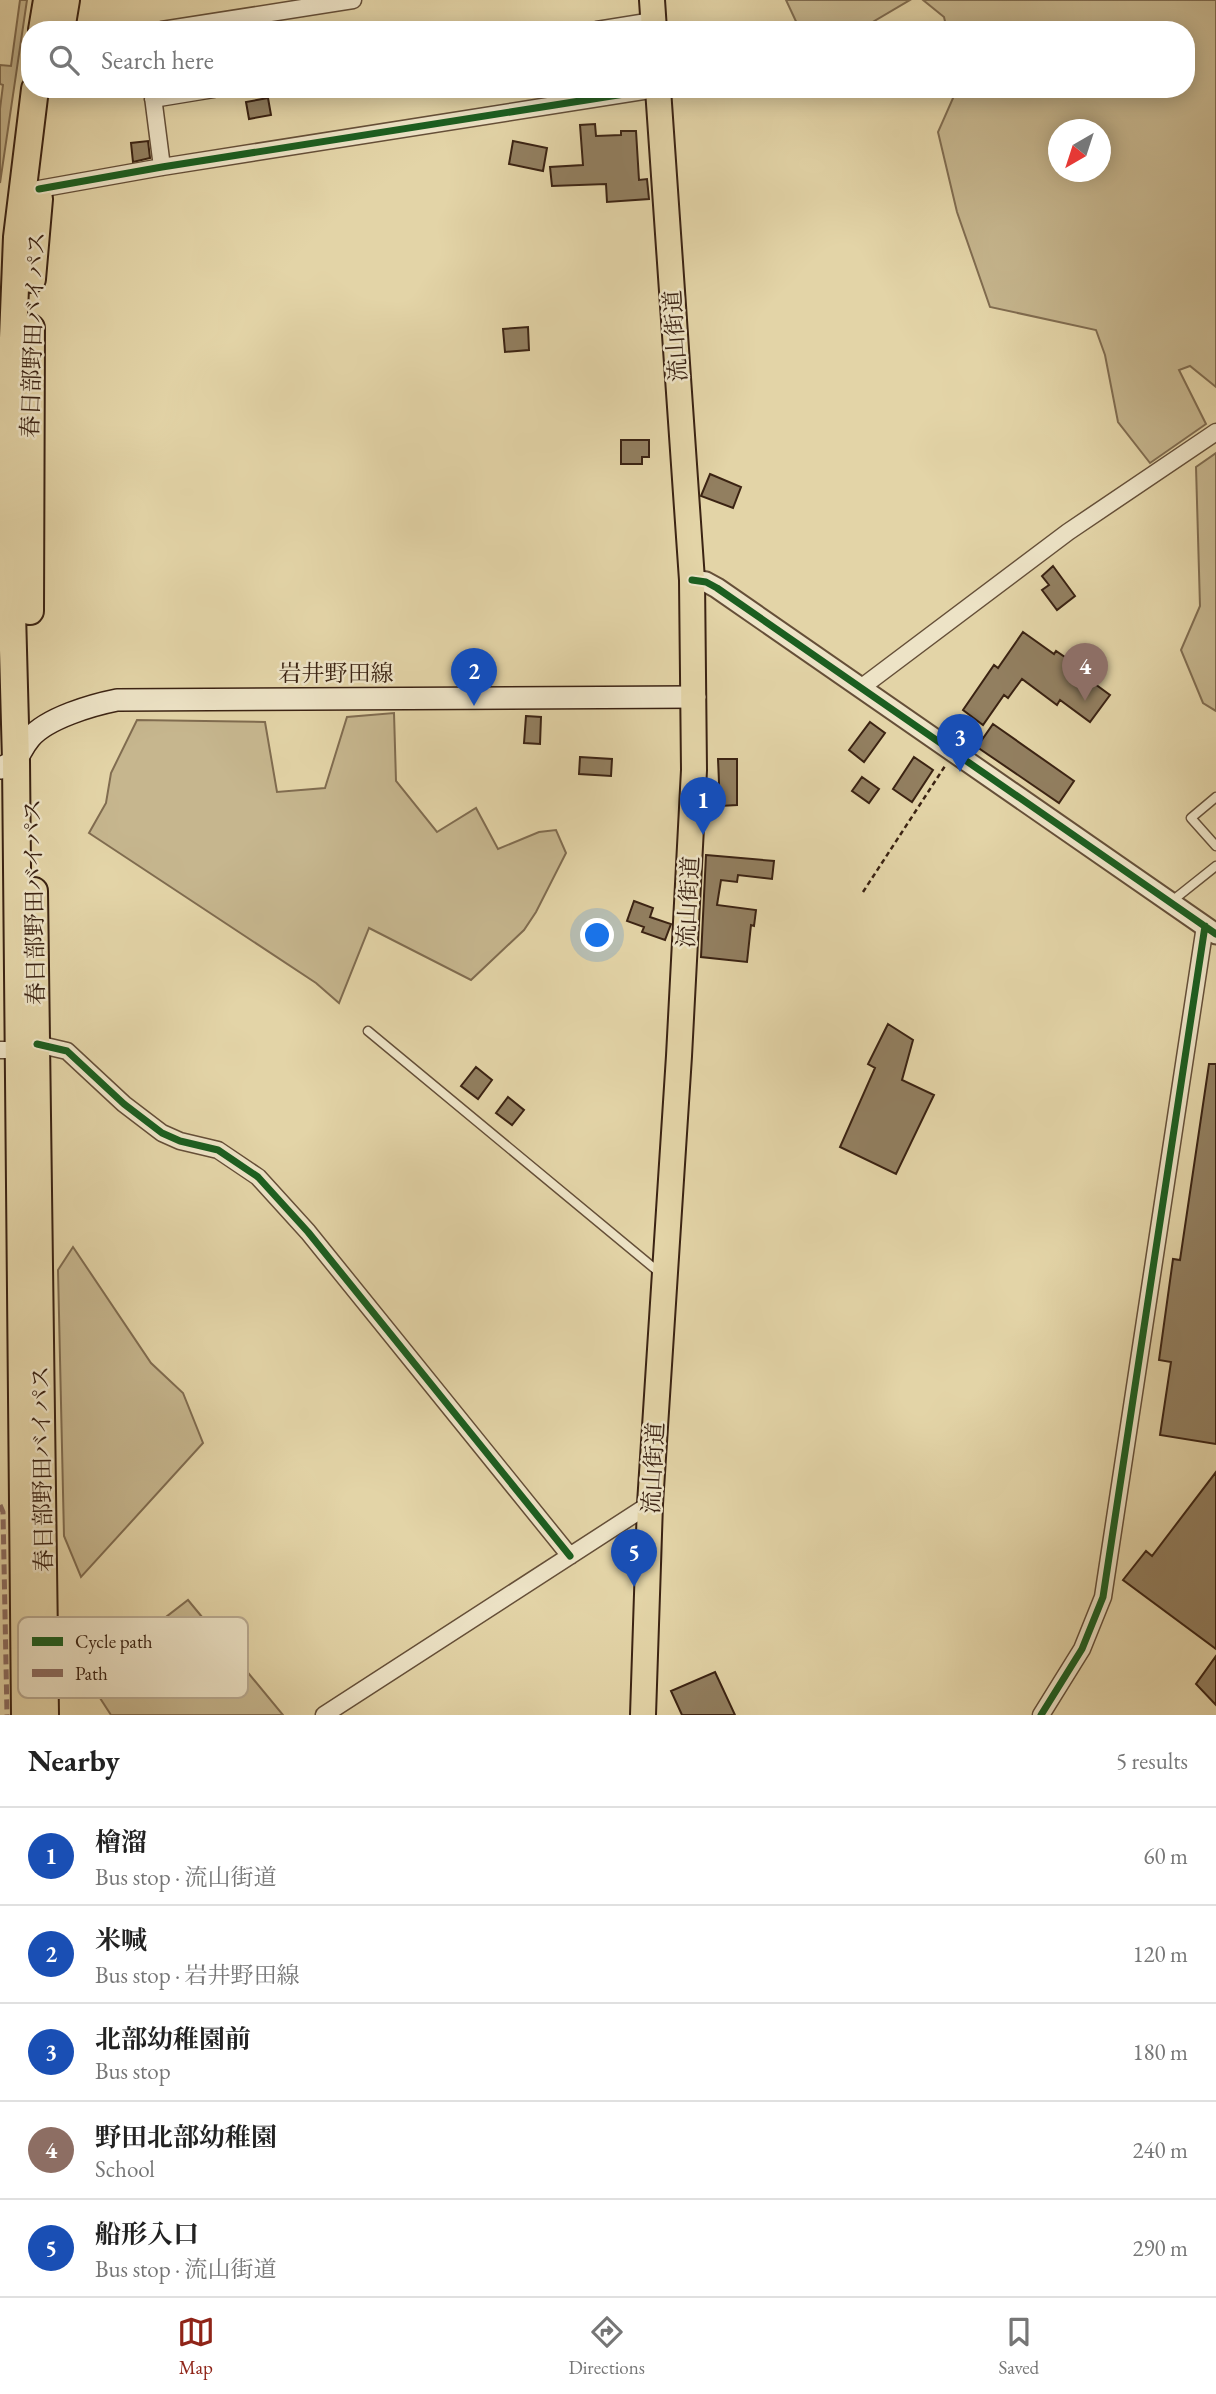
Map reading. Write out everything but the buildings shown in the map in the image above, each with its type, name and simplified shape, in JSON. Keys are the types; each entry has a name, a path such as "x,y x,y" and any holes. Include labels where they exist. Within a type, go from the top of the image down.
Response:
{"highway":[{"path":"44,21 47,0"},
{"path":"62,21 66,0"},
{"name":"春日部野田バイパス","path":"34,98 17,237 9,452 8,765 42,1617"},
{"name":"春日部野田バイパス","path":"24,1617 18,1048 32,736 29,513 32,291 39,189 51,98"}],"main road":[{"name":"流山街道","path":"643,1715 650,1504 691,844 695,697 692,580 658,98"},
{"name":"岩井野田線","path":"8,765 32,736 68,715 117,700 695,697"}],"street":[{"path":"219,21 353,0"},
{"path":"636,21 653,17"},
{"path":"153,98 162,167"},
{"path":"39,189 600,98"},
{"path":"862,687 1068,532 1216,432"},
{"path":"692,580 706,582 717,588 1210,930 1103,1597 1082,1649 1041,1715"},
{"path":"18,1048 67,1051 124,1104 162,1133 180,1141 218,1150 258,1177 308,1232 570,1556"},
{"path":"324,1715 650,1504"}],"lane":[{"path":"1216,797 1191,818 1216,846"},
{"path":"1171,902 1216,866"},
{"path":"368,1031 665,1277"}],"path":[{"path":"863,892 954,752"}],"shaded area":[{"path":"20,0 27,0 24,21 21,21 21,41 0,183 0,109 3,85 0,84 0,65 11,66"},
{"path":"786,0 910,0 874,21 796,21"},
{"path":"923,0 1216,0 1216,387 1190,366 1179,370 1206,424 1150,463 1118,422 1105,355 1096,330 990,307 957,212 938,132 953,98 1195,98 1195,21 945,21 944,17"},
{"path":"1216,453 1216,711 1203,703 1181,650 1200,606 1196,467"},
{"path":"394,713 396,781 437,832 476,808 498,849 539,832 556,830 566,853 524,930 471,980 369,928 339,1003 316,983 89,833 106,803 111,773 137,720 265,722 277,792 325,788 347,717"},
{"path":"73,1247 151,1363 183,1393 203,1443 81,1577 64,1536 58,1270"},
{"path":"188,1600 202,1617 166,1617"},
{"path":"248,1673 283,1715 111,1715 100,1698 248,1698"}],"marked path":[{"path":"0,1505 3,1512 7,1715"}],"cycle path":[{"path":"39,189 599,98"},
{"path":"692,580 706,582 717,588 1216,934"},
{"path":"1041,1715 1082,1649 1103,1597 1205,926"},
{"path":"37,1044 67,1051 124,1104 162,1133 180,1141 218,1150 258,1177 308,1232 570,1556"}],"place":[{"name":"野田北部幼稚園","path":"1085,701"},
{"name":"米喊","path":"474,706"},
{"name":"北部幼稚園前","path":"960,772"},
{"name":"檜溜","path":"703,835"},
{"name":"船形入口","path":"634,1587"}]}
